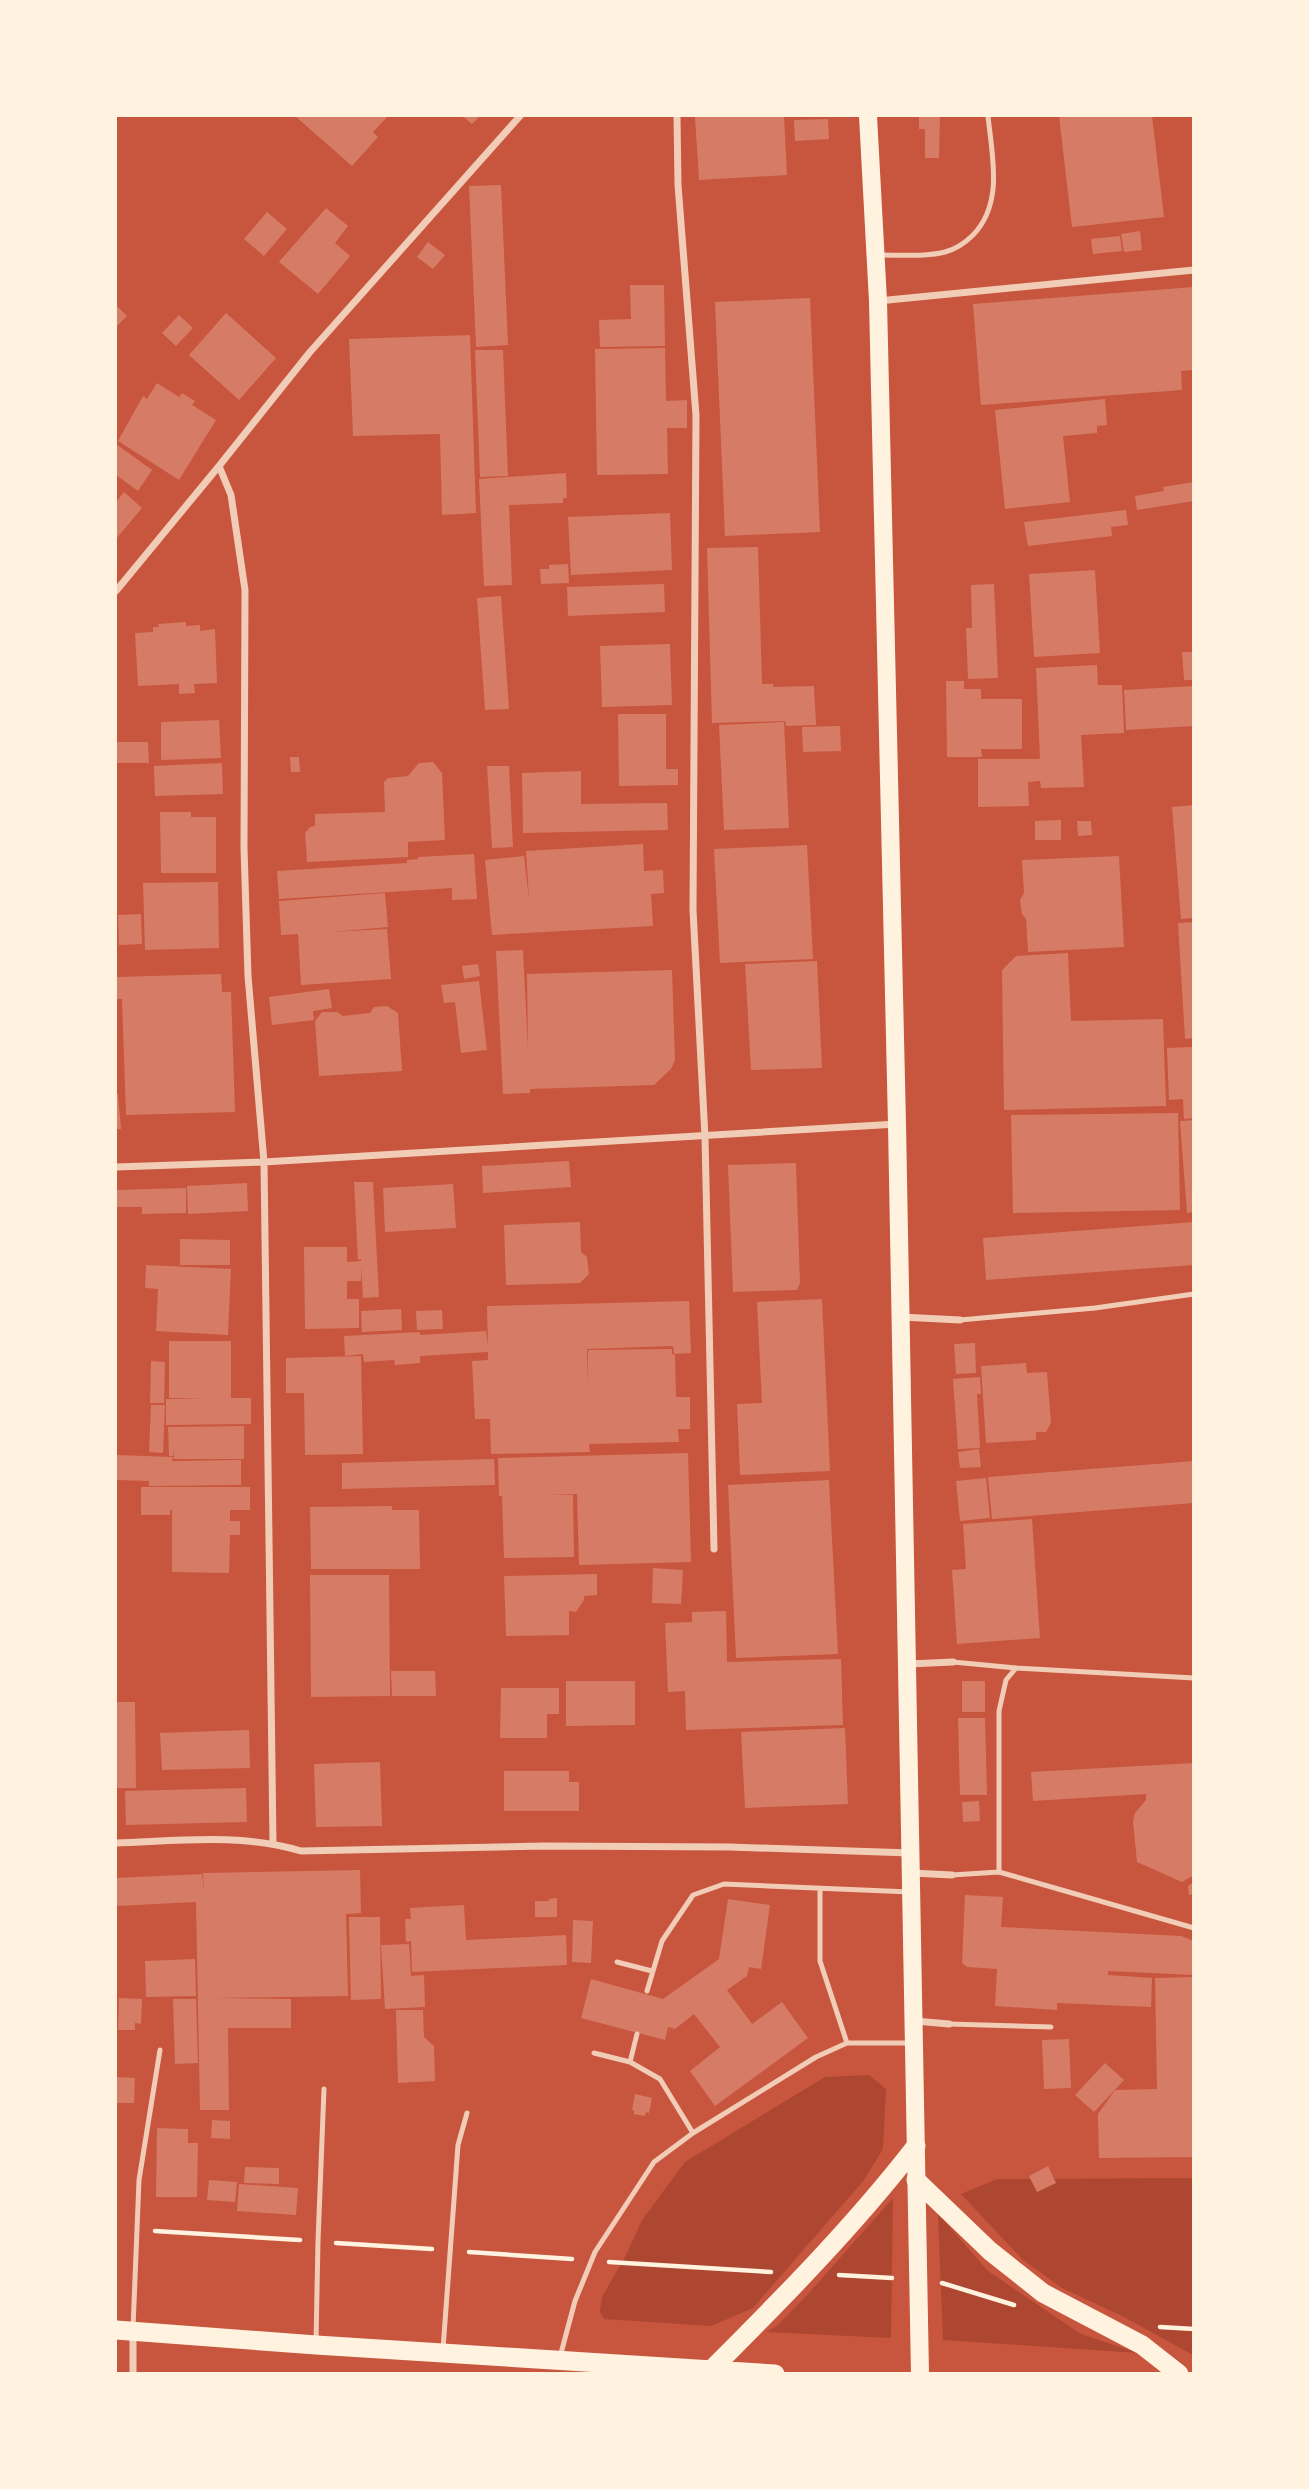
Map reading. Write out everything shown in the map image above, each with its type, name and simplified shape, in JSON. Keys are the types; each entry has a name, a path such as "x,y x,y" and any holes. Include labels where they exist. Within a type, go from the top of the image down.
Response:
{"highway":[{"path":"712,2370 876,2198 916,2146"},
{"path":"916,2180 990,2251 1043,2293 1142,2345 1179,2374"},
{"path":"124,2331 775,2374"}],"main road":[{"path":"868,116 878,301 897,1124 920,2374"}],"street":[{"path":"116,591 310,352 520,116"},
{"path":"677,116 678,185 696,415 693,910 705,1137 714,1549"},
{"path":"878,301 1194,270"},
{"path":"219,466 231,495 245,590 244,848 248,964 264,1162 273,1843"},
{"path":"116,1167 264,1162 897,1124"},
{"path":"901,1317 960,1321"},
{"path":"907,1664 953,1662"},
{"path":"116,1843 239,1840 273,1843 301,1852 558,1846 730,1847 911,1853"},
{"path":"911,1873 952,1875"},
{"path":"914,2021 949,2024"},
{"path":"124,2331 133,2374"}],"lane":[{"path":"875,255 919,256 945,252 968,240 983,225 992,204 994,180 988,116"},
{"path":"960,1321 1095,1308 1194,1294"},
{"path":"953,1662 1194,1678"},
{"path":"999,1872 999,1711 1006,1680 1016,1668"},
{"path":"952,1875 999,1872 1194,1928"},
{"path":"647,1990 662,1941 693,1895 724,1884 912,1892"},
{"path":"820,1889 820,1961 847,2043"},
{"path":"617,1962 652,1971"},
{"path":"949,2024 1051,2027"},
{"path":"630,2062 637,2034"},
{"path":"559,2360 575,2301 595,2252 654,2162 693,2133 816,2057 847,2043 914,2043"},
{"path":"124,2331 139,2179 160,2050"},
{"path":"594,2053 630,2062 660,2079 693,2133"},
{"path":"316,2345 324,2088"},
{"path":"443,2352 458,2145 467,2113"}],"path":[{"path":"136,2230 318,2241"}],"shaded area":[{"path":"869,2075 886,2089 883,2149 864,2180 753,2308 711,2326 604,2319 600,2312 602,2297 642,2220 685,2162 825,2077"},
{"path":"1193,2178 1193,2355 1122,2316 1062,2288 1022,2259 961,2194 997,2179"},
{"path":"893,2198 891,2338 766,2332 777,2326 809,2293"},
{"path":"938,2214 988,2271 1081,2334 1138,2353 943,2340"}],"building":[{"path":"295,116 388,116 373,132 378,137 352,166"},
{"path":"462,116 480,116 472,124"},
{"path":"784,116 787,175 699,180 695,117"},
{"path":"919,116 940,116 939,158 925,158 925,129 919,129"},
{"path":"1059,116 1152,116 1164,217 1072,227"},
{"path":"828,119 829,139 795,141 794,120"},
{"path":"501,185 508,345 476,347 469,186"},
{"path":"326,208 348,226 335,243 350,256 318,294 279,262"},
{"path":"267,212 287,229 264,256 244,239"},
{"path":"1140,231 1142,250 1124,252 1121,234"},
{"path":"1120,236 1122,251 1093,254 1091,239"},
{"path":"428,242 445,255 433,269 417,257"},
{"path":"630,285 664,285 665,346 600,347 599,320 631,319"},
{"path":"1194,287 1194,370 1181,371 1182,390 981,405 973,304"},
{"path":"810,298 820,532 725,536 715,302"},
{"path":"116,305 127,316 116,327"},
{"path":"226,313 276,358 239,400 189,355"},
{"path":"179,315 193,328 176,346 162,333"},
{"path":"470,335 476,513 442,515 440,434 353,436 349,339"},
{"path":"665,348 666,401 687,400 687,428 667,428 668,474 597,475 595,349"},
{"path":"475,350 503,350 508,476 480,477"},
{"path":"157,383 179,397 182,393 195,401 192,405 216,420 179,480 118,441 143,396 147,399"},
{"path":"1105,399 1107,425 1097,426 1097,433 1063,436 1070,502 1005,509 995,410"},
{"path":"116,444 152,470 138,491 116,475"},
{"path":"566,473 567,498 563,498 563,503 509,505 512,585 484,586 479,479"},
{"path":"1194,482 1194,501 1137,510 1135,496 1164,491 1163,487"},
{"path":"124,492 142,508 116,539 116,502"},
{"path":"1126,510 1128,525 1111,527 1112,536 1028,546 1024,522"},
{"path":"670,513 672,570 571,575 568,517"},
{"path":"758,547 762,684 773,684 773,687 814,686 816,725 786,726 785,721 712,723 707,548"},
{"path":"568,564 569,583 541,584 540,569 549,569 549,565"},
{"path":"1095,570 1100,653 1034,657 1029,574"},
{"path":"664,584 665,612 568,616 567,587"},
{"path":"994,584 998,678 968,679 966,628 972,628 971,585"},
{"path":"501,596 509,709 485,710 477,598"},
{"path":"186,622 186,626 200,625 200,631 215,629 217,683 194,684 195,693 179,694 179,684 138,686 135,633 153,632 153,627 159,627 158,624"},
{"path":"670,644 672,705 602,707 600,646"},
{"path":"1182,652 1194,652 1194,680 1184,680"},
{"path":"1097,665 1098,685 1122,685 1124,733 1081,735 1084,787 1041,788 1040,781 1028,782 1029,806 978,807 978,759 1040,759 1036,668"},
{"path":"946,681 964,681 964,689 981,689 981,699 1022,699 1022,749 981,749 982,757 947,757"},
{"path":"1194,686 1194,726 1126,730 1124,690"},
{"path":"618,714 666,714 666,769 678,769 678,785 619,786"},
{"path":"219,720 221,758 161,760 161,722"},
{"path":"784,722 789,828 724,830 719,725"},
{"path":"840,726 841,751 803,752 802,727"},
{"path":"116,742 148,742 149,763 116,763"},
{"path":"290,757 299,757 300,772 291,772"},
{"path":"433,762 442,773 445,840 408,842 408,857 307,862 305,833 315,826 315,814 385,812 384,782 388,778 408,776 419,763"},
{"path":"222,763 223,794 155,796 154,766"},
{"path":"487,766 509,766 513,847 492,848"},
{"path":"581,771 581,804 667,803 668,830 523,833 522,773"},
{"path":"1194,805 1194,918 1181,919 1172,807"},
{"path":"160,812 191,812 191,817 216,817 216,873 161,873"},
{"path":"1061,820 1061,840 1035,840 1035,821"},
{"path":"1077,821 1091,821 1092,835 1078,836"},
{"path":"643,844 644,871 663,870 664,893 651,894 653,926 492,935 485,860 524,856 529,899 526,851"},
{"path":"807,845 813,959 720,963 714,849"},
{"path":"474,854 477,899 452,900 452,888 279,899 277,871 407,863 407,860 418,857"},
{"path":"1119,856 1124,947 1028,952 1026,919 1022,914 1020,900 1024,893 1022,860"},
{"path":"218,882 219,948 145,950 143,883"},
{"path":"385,893 388,927 331,932 387,929 391,979 301,985 298,934 281,935 279,901"},
{"path":"141,914 142,944 119,945 118,915"},
{"path":"1194,922 1194,1038 1185,1039 1178,923"},
{"path":"523,950 528,1050 527,974 672,970 675,1060 671,1069 654,1085 530,1089 530,1093 503,1094 496,951"},
{"path":"1068,953 1071,1021 1163,1019 1166,1106 1004,1110 1002,970 1016,956"},
{"path":"817,961 822,1068 751,1070 745,964"},
{"path":"478,964 480,976 464,979 462,966"},
{"path":"221,974 222,992 231,992 235,1112 126,1115 122,999 116,999 116,977"},
{"path":"479,981 487,1050 461,1053 455,1002 444,1003 441,985"},
{"path":"329,989 332,1008 313,1011 314,1020 272,1025 269,997"},
{"path":"387,1006 398,1013 402,1071 319,1076 315,1021 322,1012 337,1012 343,1016 370,1013 374,1007"},
{"path":"1194,1047 1194,1118 1184,1119 1183,1099 1169,1100 1167,1048"},
{"path":"118,1094 121,1129 116,1129"},
{"path":"1178,1113 1180,1210 1013,1213 1011,1115"},
{"path":"1194,1120 1194,1212 1187,1213 1180,1121"},
{"path":"569,1161 571,1187 483,1193 482,1166"},
{"path":"796,1163 800,1283 797,1290 733,1292 728,1165"},
{"path":"354,1182 373,1182 379,1297 363,1298 361,1266 361,1281 347,1281 347,1299 359,1299 359,1328 305,1329 304,1247 347,1247 347,1262 361,1261 358,1260"},
{"path":"247,1183 248,1211 188,1214 187,1186"},
{"path":"453,1184 456,1228 385,1232 383,1188"},
{"path":"186,1188 186,1213 142,1214 142,1207 116,1207 116,1190"},
{"path":"580,1222 581,1252 587,1257 589,1274 580,1283 506,1285 504,1225"},
{"path":"1194,1222 1194,1265 986,1280 983,1238"},
{"path":"180,1239 230,1240 230,1265 180,1265"},
{"path":"146,1265 231,1269 228,1335 156,1331 158,1289 145,1288"},
{"path":"822,1299 830,1471 740,1475 737,1404 762,1403 757,1302"},
{"path":"689,1301 691,1353 674,1354 673,1346 587,1349 588,1384 588,1350 672,1349 672,1354 675,1355 676,1397 690,1397 690,1429 678,1429 679,1442 589,1444 590,1452 491,1454 490,1419 475,1419 472,1361 488,1360 488,1352 420,1356 420,1363 395,1365 394,1360 364,1362 363,1354 345,1356 344,1336 486,1331 488,1347 487,1306"},
{"path":"401,1309 402,1330 362,1332 361,1311"},
{"path":"442,1310 443,1329 417,1330 416,1311"},
{"path":"169,1341 231,1341 231,1398 251,1398 251,1424 166,1425 166,1399 205,1399 169,1398"},
{"path":"975,1343 976,1373 956,1374 954,1344"},
{"path":"361,1356 363,1454 305,1455 304,1393 286,1393 286,1358"},
{"path":"151,1361 165,1362 164,1403 150,1403"},
{"path":"1026,1363 1027,1373 1047,1372 1051,1423 1046,1432 1036,1432 1036,1440 986,1443 981,1366"},
{"path":"980,1377 981,1394 977,1394 980,1448 958,1449 953,1379"},
{"path":"151,1405 165,1405 163,1453 149,1452"},
{"path":"244,1426 244,1459 174,1459 173,1449 173,1456 169,1456 168,1427"},
{"path":"979,1449 981,1467 960,1468 958,1452"},
{"path":"688,1453 691,1562 579,1565 577,1494 550,1495 573,1495 574,1557 504,1558 498,1458"},
{"path":"116,1455 173,1457 172,1461 241,1460 241,1485 149,1486 149,1481 116,1480"},
{"path":"494,1459 495,1485 342,1489 342,1463"},
{"path":"1194,1461 1194,1503 992,1519 988,1477"},
{"path":"986,1478 990,1518 960,1521 956,1481"},
{"path":"829,1480 838,1654 736,1658 728,1485"},
{"path":"141,1487 250,1487 250,1510 230,1510 230,1521 240,1521 240,1535 230,1535 229,1573 172,1572 172,1510 170,1515 141,1515"},
{"path":"392,1506 392,1510 419,1510 420,1569 311,1569 310,1507"},
{"path":"1032,1519 1040,1638 957,1644 952,1570 966,1569 963,1524"},
{"path":"653,1568 683,1570 681,1604 652,1603"},
{"path":"597,1574 597,1595 584,1596 576,1612 569,1611 569,1635 506,1636 504,1576"},
{"path":"310,1575 389,1575 390,1696 311,1697"},
{"path":"726,1611 727,1662 841,1659 843,1725 686,1730 685,1691 668,1692 665,1623 692,1622 692,1612"},
{"path":"391,1671 435,1671 436,1696 392,1696"},
{"path":"566,1681 635,1681 635,1725 566,1726"},
{"path":"962,1681 985,1681 985,1712 962,1712"},
{"path":"501,1688 559,1688 559,1714 547,1714 547,1738 500,1738"},
{"path":"116,1702 135,1702 136,1788 116,1788"},
{"path":"958,1718 985,1718 987,1795 960,1795"},
{"path":"845,1728 848,1804 745,1808 741,1732"},
{"path":"249,1730 250,1768 162,1770 160,1733"},
{"path":"380,1762 382,1826 316,1827 314,1764"},
{"path":"1194,1763 1194,1875 1182,1882 1137,1862 1133,1821 1135,1813 1146,1800 1146,1794 1033,1801 1031,1772"},
{"path":"504,1771 569,1771 569,1782 579,1782 579,1811 504,1811"},
{"path":"246,1788 247,1822 126,1825 125,1791"},
{"path":"979,1801 980,1821 963,1822 962,1802"},
{"path":"360,1870 361,1913 346,1914 348,1996 214,1998 291,1999 291,2028 228,2028 229,2110 200,2110 196,1902 116,1906 116,1878 202,1874 204,1891 203,1873"},
{"path":"1194,1882 1194,1894 1189,1895 1188,1886"},
{"path":"965,1895 1003,1897 1001,1927 1181,1936 1194,1941 1194,1975 1108,1971 1108,1975 1152,1978 1151,2007 1057,2003 1057,2010 995,2006 997,1969 967,1967 962,1963"},
{"path":"557,1898 557,1917 535,1917 535,1901"},
{"path":"728,1899 770,1905 761,1969 749,1967 747,1976 727,1990 752,2024 782,2002 808,2038 715,2106 690,2071 720,2047 694,2014 675,2029 668,2027 665,2040 581,2018 591,1979 663,1999 719,1959"},
{"path":"464,1905 466,1940 566,1935 567,1965 412,1972 411,1941 406,1942 405,1919 411,1919 410,1908"},
{"path":"349,1917 380,1917 381,1999 351,2000"},
{"path":"573,1920 593,1921 591,1963 572,1962"},
{"path":"409,1944 411,1976 424,1975 425,2007 385,2009 381,1945"},
{"path":"195,1959 196,1996 146,1997 145,1961"},
{"path":"1194,1977 1194,2157 1099,2158 1098,2114 1115,2090 1157,2089 1155,1978"},
{"path":"119,1998 142,1999 141,2024 135,2023 135,2030 118,2030"},
{"path":"173,1999 196,1999 198,2063 175,2064"},
{"path":"396,2010 423,2010 424,2037 434,2046 435,2081 398,2083"},
{"path":"1069,2039 1071,2088 1044,2089 1042,2040"},
{"path":"1105,2063 1124,2080 1094,2112 1075,2095"},
{"path":"116,2077 135,2078 134,2103 116,2103"},
{"path":"635,2094 652,2098 649,2113 646,2112 645,2116 634,2114 632,2110"},
{"path":"212,2120 230,2121 230,2139 211,2138"},
{"path":"157,2128 188,2129 188,2143 198,2143 197,2197 156,2197"},
{"path":"1048,2166 1056,2183 1037,2192 1029,2176"},
{"path":"245,2167 279,2168 279,2184 244,2183"},
{"path":"209,2180 237,2182 235,2202 207,2200"},
{"path":"239,2184 298,2188 296,2215 237,2211"}]}
